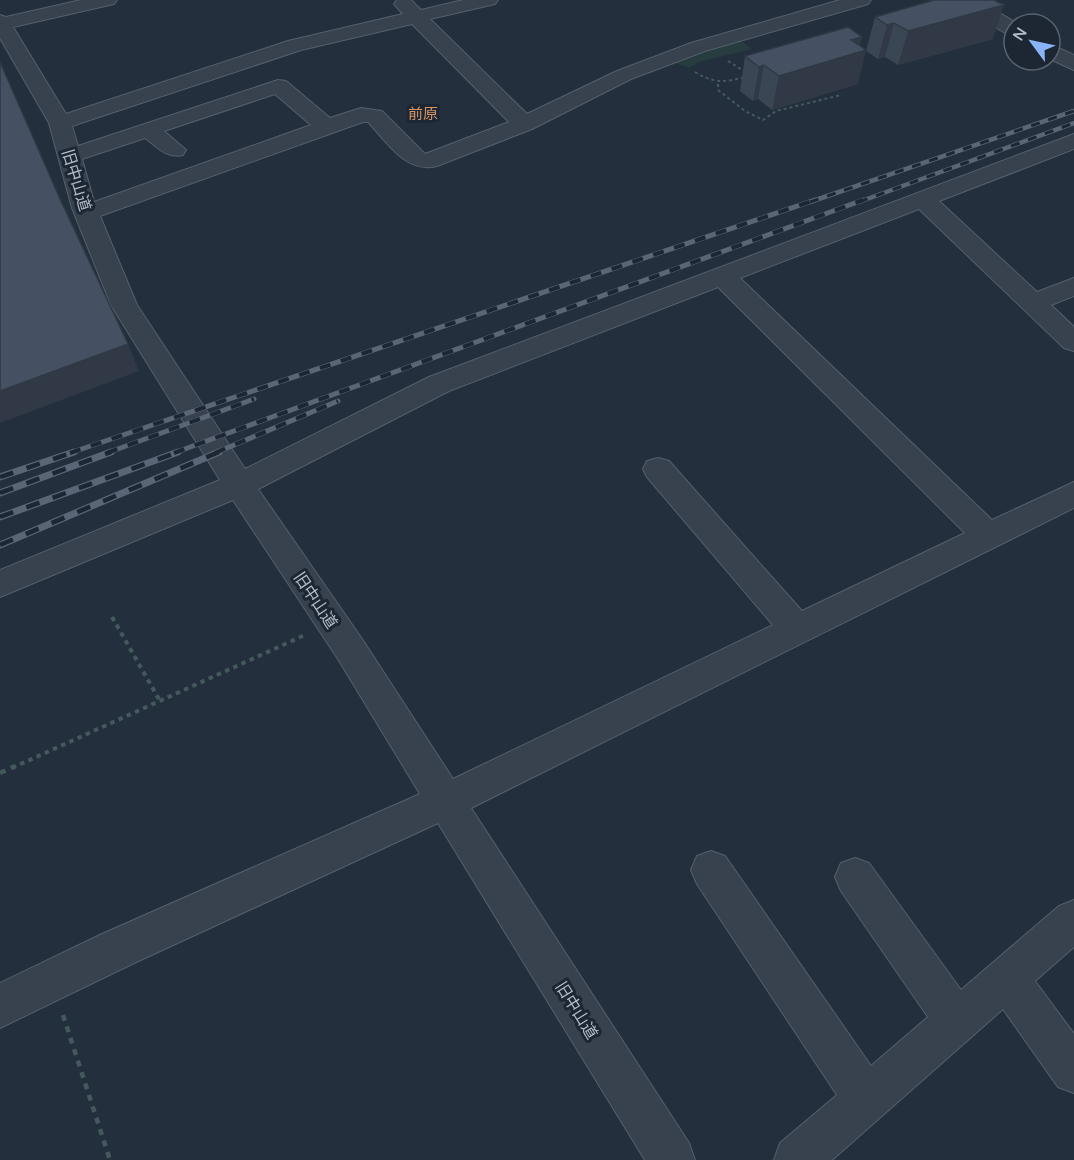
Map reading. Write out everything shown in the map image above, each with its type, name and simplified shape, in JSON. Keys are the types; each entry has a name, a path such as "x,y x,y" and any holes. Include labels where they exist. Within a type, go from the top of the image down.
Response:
{"street":[{"path":"1,23 107,0"},
{"path":"400,0 524,124"},
{"path":"60,123 295,45 488,0"},
{"path":"86,213 361,115 374,116 418,160 429,161 524,124 624,75 698,47 861,0"},
{"path":"963,0 1002,23"},
{"name":"旧中山道","path":"1,23 60,123 86,213 124,305 238,485 332,623 672,1160"},
{"path":"69,156 278,86 327,127"},
{"path":"148,129 175,150"},
{"path":"0,584 238,485 439,384 1074,141"},
{"path":"922,198 1074,342"},
{"path":"722,275 988,536"},
{"path":"1033,303 1074,286"},
{"path":"658,469 797,630"},
{"path":"0,1006 117,949 446,801 1074,494"},
{"path":"711,870 867,1100"},
{"path":"855,877 957,1021"},
{"path":"797,1160 1074,920"},
{"path":"1007,978 1074,1071"}],"path":[{"path":"664,60 697,73 706,81 718,84 752,76 722,58"},
{"path":"718,84 718,90 746,109 752,116 763,120 776,111 841,95"},
{"path":"112,617 160,701"},
{"path":"0,773 332,623"},
{"path":"51,981 110,1160"}],"green space":[{"path":"737,38 752,49 699,62 689,68 674,62"}],"building":[{"path":"934,0 994,0 1004,5 908,31 894,23 887,25 875,17"},
{"path":"848,27 862,37 851,40 866,50 779,76 764,65 759,67 745,56"},
{"path":"0,62 60,199 128,344 0,391"}],"railway":[{"path":"810,202 1074,111"},
{"path":"859,202 1074,123"},
{"path":"70,453 815,200"},
{"path":"174,453 863,200"},
{"path":"107,453 254,399"},
{"path":"215,453 338,401"},
{"path":"0,477 74,452"},
{"path":"0,493 111,452"},
{"path":"0,517 178,452"},
{"path":"0,545 219,452"}],"district":[{"name":"前原","path":"423,114"}]}
